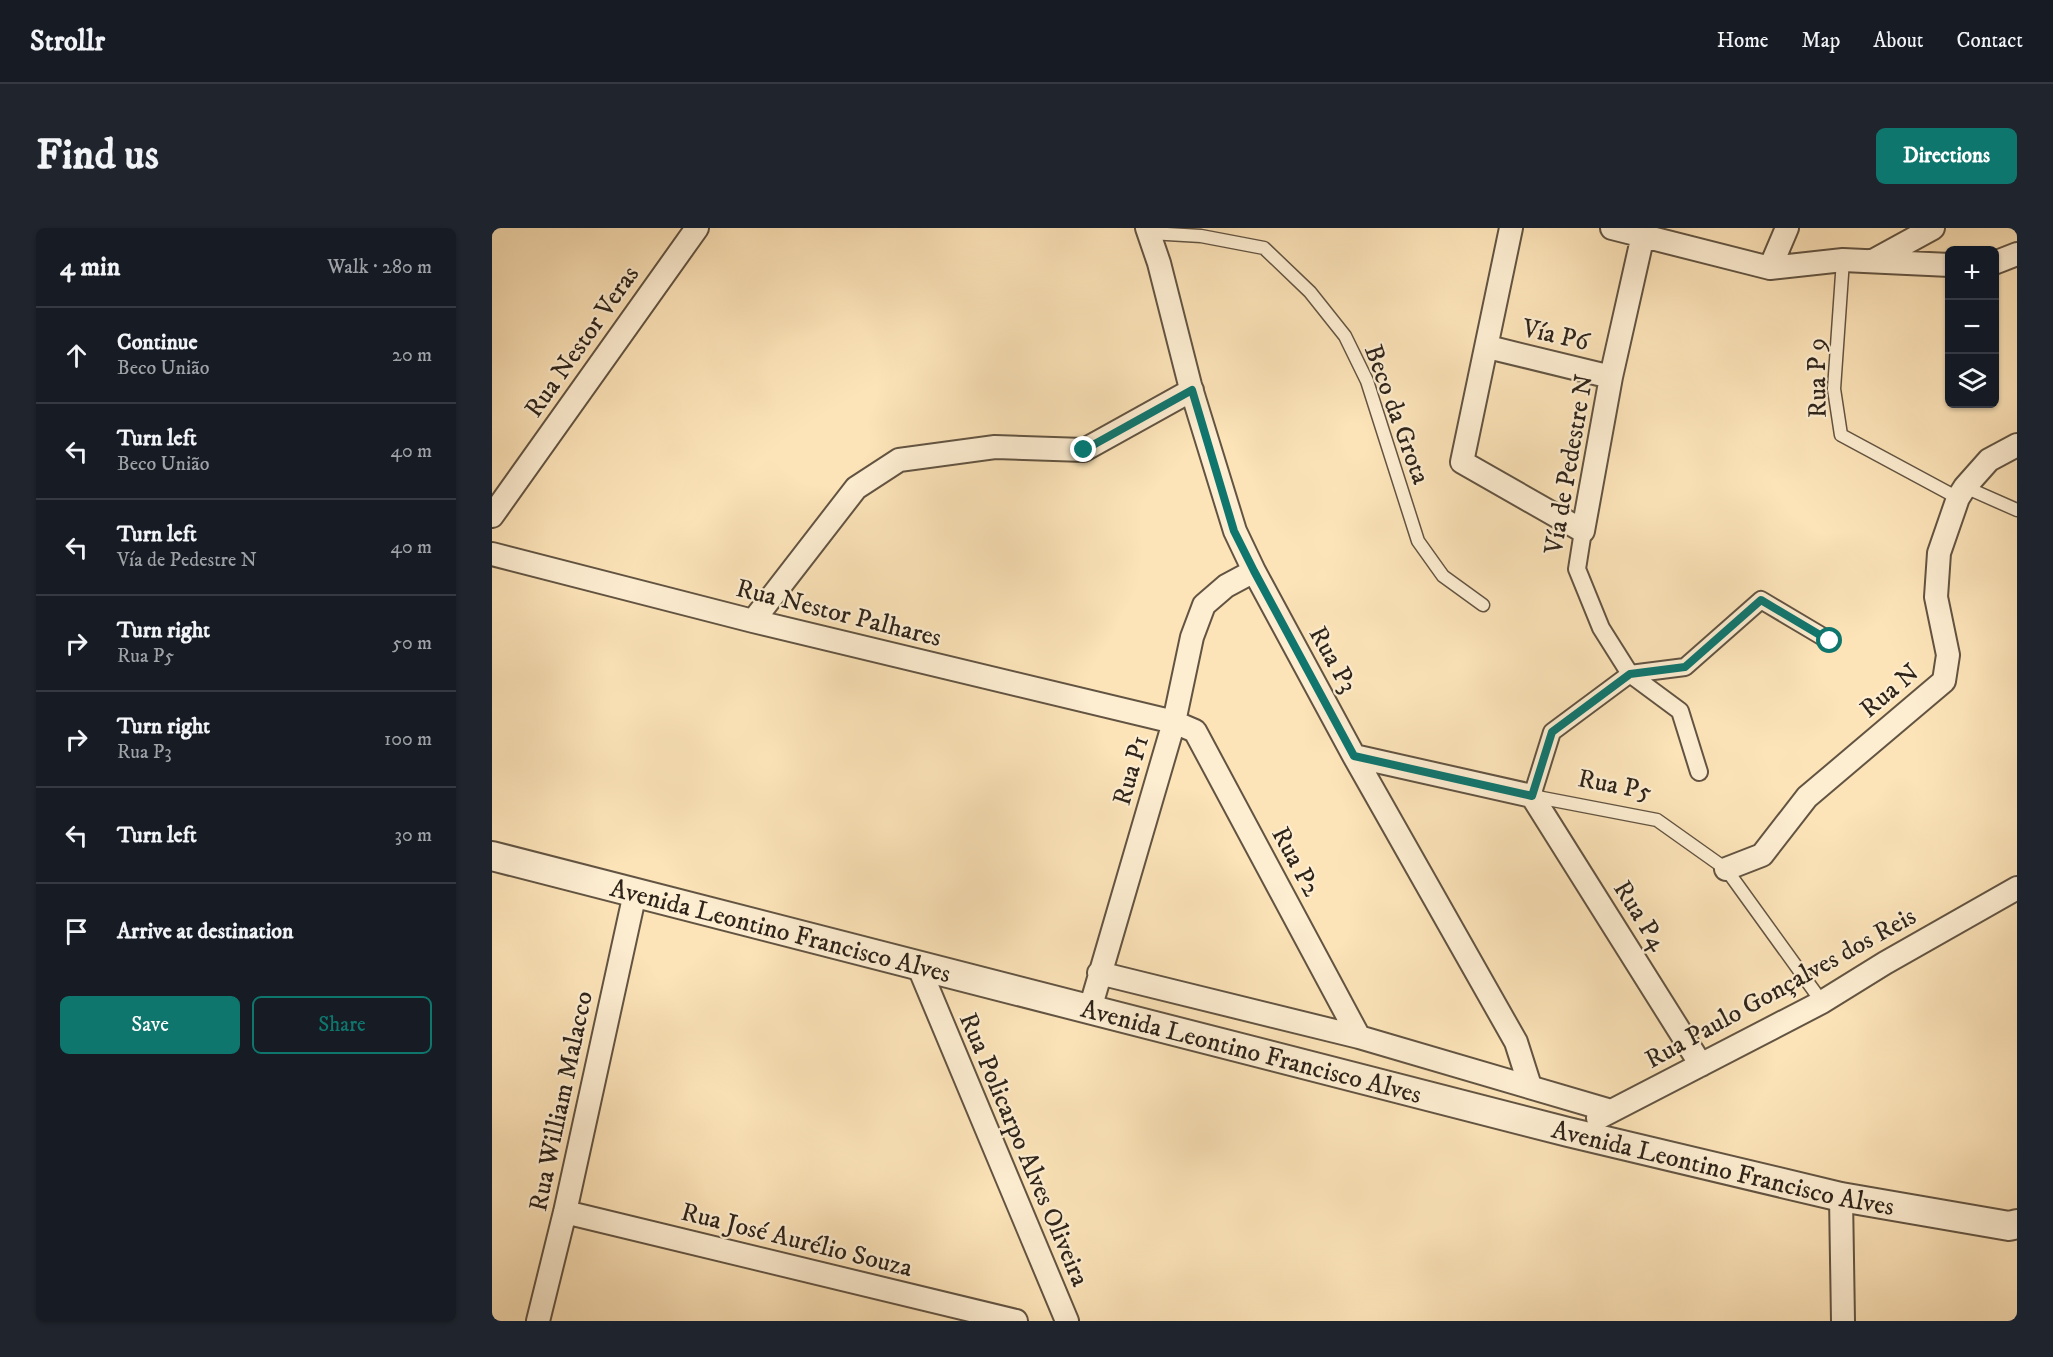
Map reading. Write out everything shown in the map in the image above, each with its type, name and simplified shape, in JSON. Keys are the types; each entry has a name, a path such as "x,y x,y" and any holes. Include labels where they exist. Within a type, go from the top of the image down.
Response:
{"street":[{"name":"Rua Nestor Veras","path":"492,516 697,228"},
{"path":"1511,228 1488,347 1462,462 1583,531"},
{"path":"1612,228 1770,268 1842,260 1945,265"},
{"path":"1770,268 1787,228"},
{"path":"1872,262 1934,228"},
{"name":"Rua P3","path":"1144,230 1234,531 1354,756 1516,1042 1530,1086"},
{"name":"Vía de Pedestre N","path":"1630,674 1601,628 1577,569 1611,377 1642,235"},
{"path":"1999,261 2017,254"},
{"name":"Vía P6","path":"1488,347 1611,377"},
{"path":"753,621 856,488 899,460 995,447 1084,450 1192,390"},
{"name":"Rua N","path":"1726,869 1762,855 1807,797 1944,681 1948,655 1936,597 1939,554 1961,492 1989,460 2017,445"},
{"name":"Rua Nestor Palhares","path":"492,554 753,621 1174,722"},
{"name":"Rua P1","path":"1090,1009 1174,722 1192,637 1204,605 1226,586 1254,571"},
{"path":"1532,796 1552,732 1630,674 1685,667 1761,600 1830,641"},
{"path":"1630,674 1680,711 1699,772"},
{"name":"Rua P2","path":"1174,722 1195,731 1359,1037"},
{"name":"Rua P5","path":"1354,756 1532,796"},
{"name":"Rua P4","path":"1532,796 1701,1065"},
{"name":"Avenida Leontino Francisco Alves","path":"492,856 1569,1132 1841,1197 2009,1226 2017,1224"},
{"name":"Rua Paulo Gonçalves dos Reis","path":"1569,1132 1822,1002 1885,963 2017,888"},
{"name":"Rua William Malacco","path":"538,1321 565,1212 635,893"},
{"name":"Rua Policarpo Alves Oliveira","path":"918,965 1067,1321"},
{"name":"Avenida Leontino Francisco Alves","path":"1099,973 1359,1037 1611,1111"},
{"path":"1841,1197 1843,1321"},
{"name":"Rua José Aurélio Souza","path":"565,1212 1016,1321"}],"lane":[{"name":"Beco da Grota","path":"1144,230 1201,236 1264,248 1310,292 1345,336 1367,381 1418,541 1443,576 1483,605"},
{"name":"Rua P 9","path":"1842,260 1834,389 1841,435 1961,492 2017,510"},
{"name":"Rua P5","path":"1532,796 1657,820 1726,869 1822,1002"}],"route":[{"path":"1084,450 1192,390 1234,531 1354,756 1532,796 1552,732 1630,674 1685,667 1761,600 1830,641"}]}
